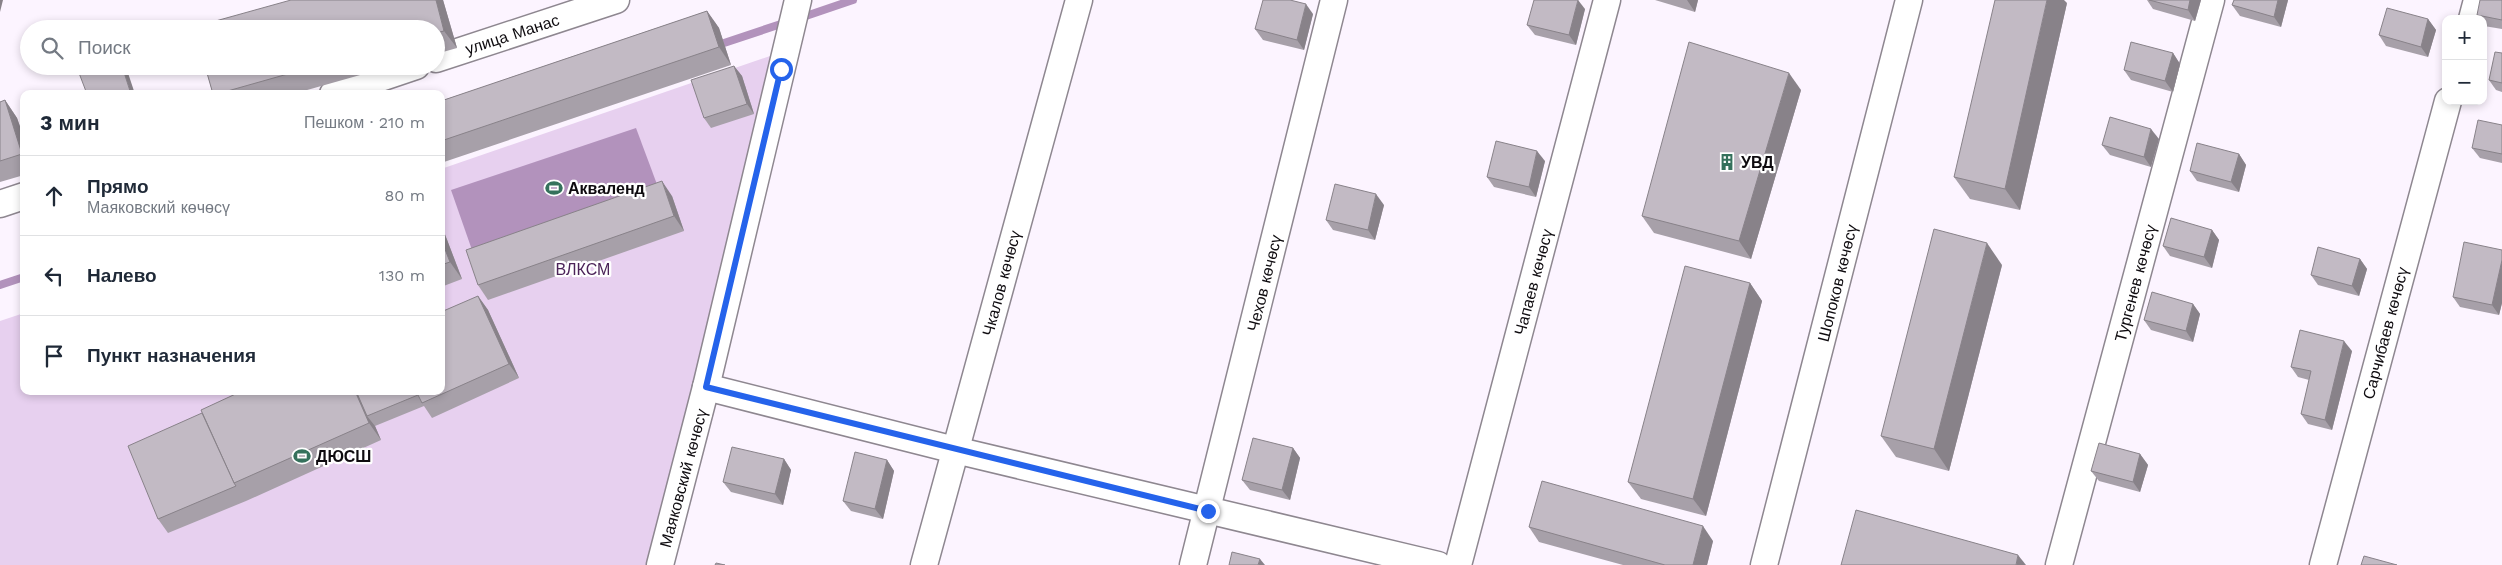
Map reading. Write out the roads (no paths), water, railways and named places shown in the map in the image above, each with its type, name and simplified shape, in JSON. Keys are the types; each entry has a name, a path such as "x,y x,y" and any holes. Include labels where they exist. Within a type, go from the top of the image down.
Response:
{"street":[{"name":"улица Манас","path":"445,56 616,0"},
{"name":"Маяковский көчөсү","path":"660,565 706,387 798,0"},
{"name":"Чкалов көчөсү","path":"924,565 1079,0"},
{"name":"Чехов көчөсү","path":"1193,565 1334,0"},
{"name":"Чапаев көчөсү","path":"1458,565 1607,0"},
{"name":"Шопоков көчөсү","path":"1764,565 1909,0"},
{"name":"Тургенев көчөсү","path":"2059,565 2211,0"},
{"path":"2473,15 2478,0"},
{"path":"344,90 389,75"},
{"name":"Сарчибаев көчөсү","path":"2323,565 2447,105"},
{"path":"0,204 20,197"},
{"path":"706,387 956,450 1438,565"}],"waterway":[{"path":"800,18 853,0"},
{"path":"715,46 787,22"},
{"path":"0,285 20,278"}],"place":[{"name":"УВД","path":"1727,162"},
{"name":"Акваленд","path":"554,188"},
{"name":"ДЮСШ","path":"302,456"}],"park label":[{"name":"ВЛКСМ","path":"583,269"}]}
